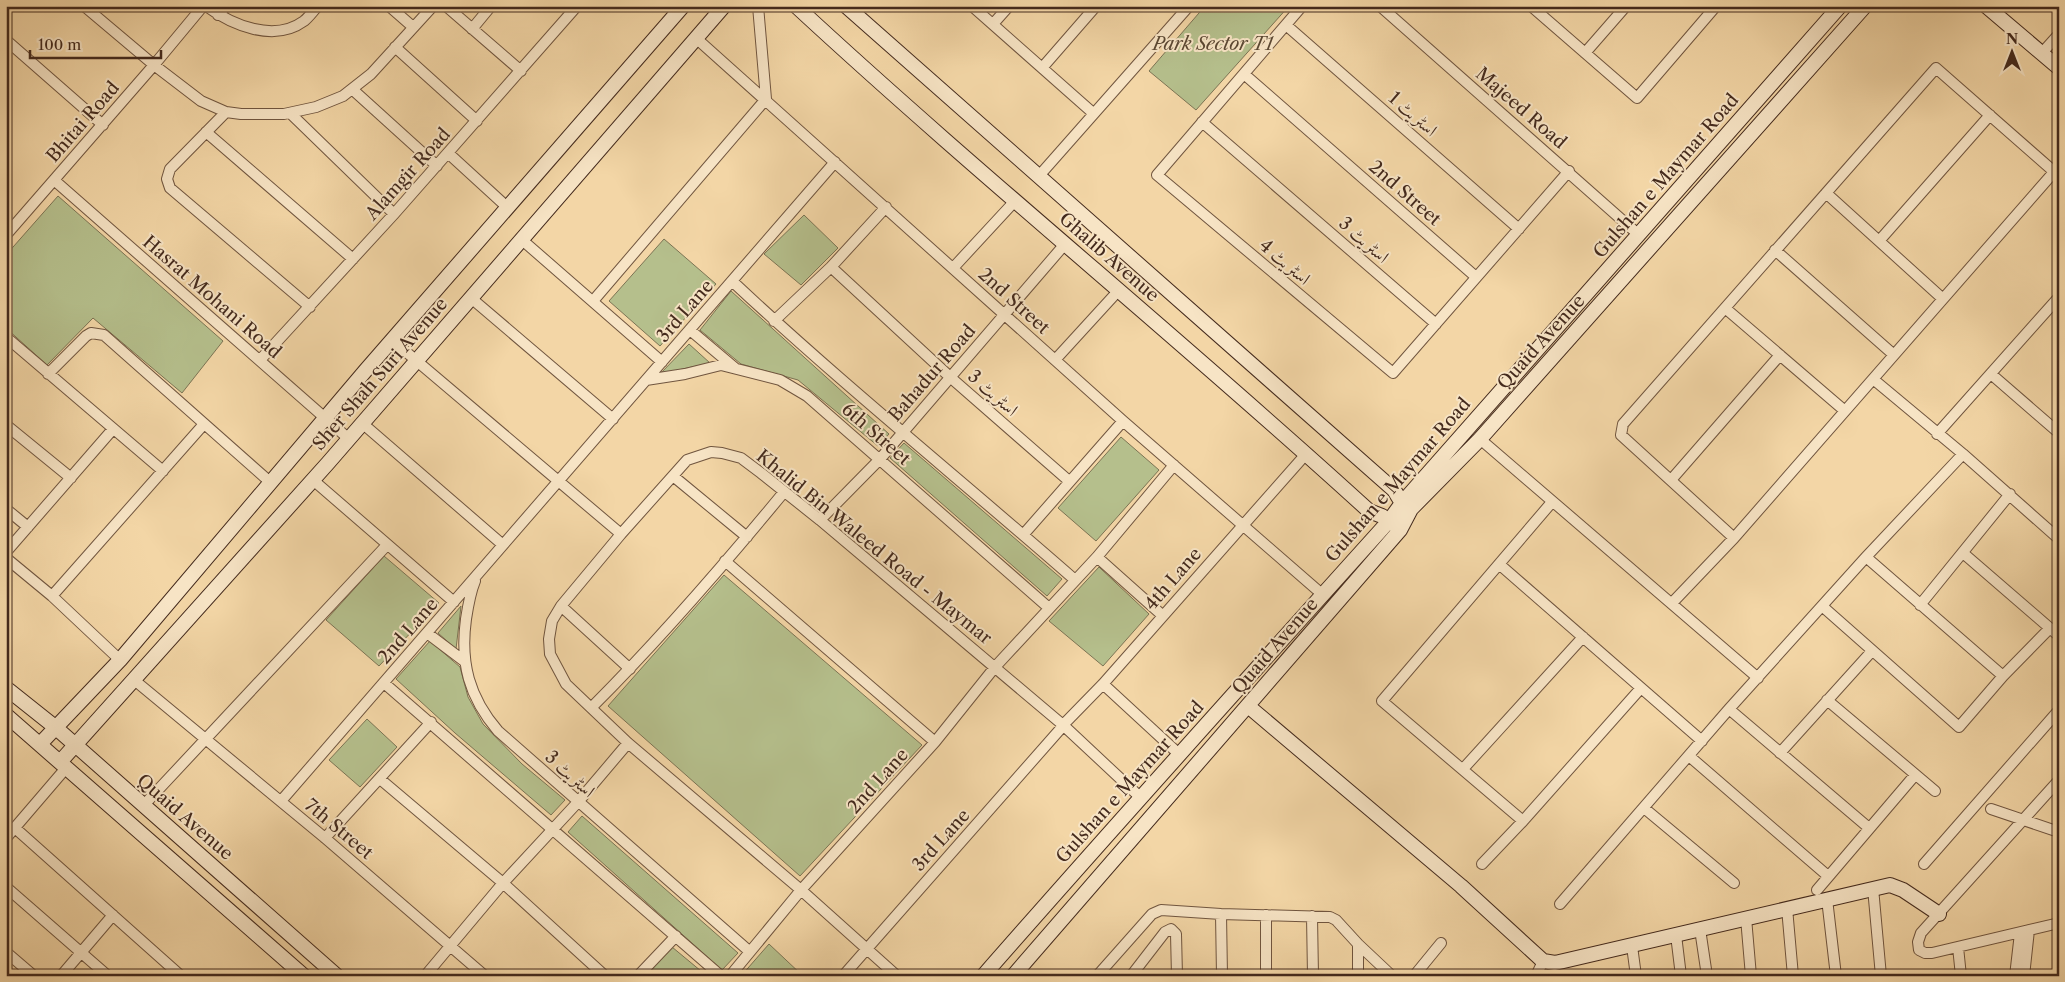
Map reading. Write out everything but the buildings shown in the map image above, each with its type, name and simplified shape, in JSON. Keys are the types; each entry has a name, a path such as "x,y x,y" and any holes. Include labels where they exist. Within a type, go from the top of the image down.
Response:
{"street":[{"path":"84,6 154,66 201,101 226,112 240,114 290,113 316,107 343,96 371,74 433,6"},
{"path":"204,6 218,15 256,30 278,31 304,21 318,6"},
{"name":"Bhitai Road","path":"6,235 204,6"},
{"path":"218,15 226,6"},
{"path":"389,6 414,27"},
{"path":"446,6 521,71"},
{"path":"472,28 491,6"},
{"name":"Alamgir Road","path":"260,360 353,260 578,6"},
{"name":"Sher Shah Suri Avenue","path":"41,743 120,660 392,340 683,6"},
{"name":"Sher Shah Suri Avenue","path":"63,765 75,746 133,679 349,439 724,6"},
{"path":"593,301 766,99 758,6"},
{"name":"Ghalib Avenue","path":"796,6 1369,511 1389,521 1400,530"},
{"name":"Ghalib Avenue","path":"846,6 1394,490 1406,506"},
{"path":"972,6 1093,113"},
{"path":"993,24 1009,6"},
{"path":"1042,68 1096,6"},
{"path":"1038,177 1189,6"},
{"path":"1202,122 1302,6"},
{"name":"Majeed Road","path":"1380,6 1639,235"},
{"path":"1585,53 1626,6"},
{"path":"1537,8 1637,98 1716,6"},
{"name":"Gulshan e Maymar Road","path":"983,976 1140,797 1389,521 1406,506 1639,235 1840,6"},
{"name":"Quaid Avenue","path":"1013,976 1400,530 1406,506 1480,439 1864,6"},
{"path":"1986,6 2059,68"},
{"name":"اسٹریٹ 1","path":"1286,25 1519,229"},
{"path":"2042,54 2059,34"},
{"path":"697,39 766,99"},
{"path":"6,40 103,125"},
{"path":"395,47 477,121"},
{"path":"1672,603 1734,538 1943,299 2056,174 1936,68 1623,424 1622,435 1734,538"},
{"name":"2nd Street","path":"1244,74 1476,277"},
{"path":"352,89 437,166"},
{"name":"2nd Street","path":"766,99 1004,315 1242,525"},
{"path":"226,112 170,169 167,179 170,188 310,306"},
{"path":"290,113 394,214"},
{"path":"1879,241 1990,115"},
{"name":"اسٹریٹ 4","path":"1202,122 1157,175 1393,374 1436,324"},
{"name":"اسٹریٹ 3","path":"1202,122 1436,324"},
{"path":"206,132 353,260"},
{"path":"448,153 507,207"},
{"name":"3rd Lane","path":"558,482 835,162"},
{"path":"1436,324 1569,172"},
{"name":"Hasrat Mohani Road","path":"54,180 349,439"},
{"path":"1826,193 1943,299"},
{"path":"953,268 1015,201"},
{"path":"774,321 831,267 886,207"},
{"path":"521,239 662,362"},
{"name":"Bahadur Road","path":"820,520 880,459 1065,244"},
{"path":"1776,250 1894,355"},
{"name":"اسٹریٹ 3","path":"831,267 950,377 1069,482"},
{"path":"732,281 774,321 902,433 1075,580"},
{"path":"1056,360 1119,290"},
{"path":"1937,434 2059,297"},
{"path":"471,298 613,419"},
{"path":"1725,308 1845,411"},
{"path":"690,330 737,369"},
{"path":"48,374 86,336 91,333 104,335 270,482"},
{"path":"7,338 163,471"},
{"path":"392,340 621,534"},
{"path":"1671,480 1780,355"},
{"name":"6th Street","path":"646,380 721,366 780,380 807,396 1049,608"},
{"path":"1991,374 2059,433"},
{"path":"1873,379 2010,494 2059,539"},
{"path":"1023,535 1123,421"},
{"path":"362,423 503,545"},
{"path":"52,596 204,424"},
{"path":"6,425 71,478"},
{"path":"6,552 113,429"},
{"path":"1480,439 1758,678"},
{"name":"Khalid Bin Waleed Road - Maymar","path":"897,976 801,890 628,743 566,684 550,654 549,639 552,621 561,606 621,534 687,460 711,452 741,458 820,520 995,667 1140,797"},
{"name":"4th Lane","path":"1063,726 1104,684 1162,615 1306,454"},
{"path":"1560,904 1729,709 1866,557 1963,454"},
{"path":"1049,608 1097,556 1174,466"},
{"path":"673,476 747,537"},
{"path":"312,480 454,602"},
{"name":"2nd Lane","path":"281,801 558,482"},
{"path":"592,707 630,669 747,537 784,492"},
{"path":"1920,605 2010,494"},
{"path":"1522,821 1382,701 1552,502"},
{"path":"6,509 28,527"},
{"path":"1242,525 1323,594"},
{"path":"143,806 387,545"},
{"path":"1963,553 2059,636"},
{"path":"1097,556 1162,615"},
{"path":"1866,557 2003,676"},
{"path":"6,558 52,596 120,660"},
{"path":"725,561 935,742"},
{"path":"1499,564 1702,740"},
{"name":"اسٹریٹ 3","path":"479,574 472,587 463,637 464,661 483,714 498,731 749,951"},
{"path":"561,606 630,669"},
{"path":"1822,606 1959,727 2003,676 2050,628"},
{"name":"2nd Lane","path":"730,976 801,890 935,742 995,667 1049,608"},
{"path":"427,633 464,661"},
{"path":"1463,769 1583,637"},
{"path":"1780,753 1872,651"},
{"name":"7th Street","path":"133,679 452,945"},
{"path":"384,683 721,976"},
{"path":"1104,684 1180,754"},
{"name":"Quaid Avenue","path":"6,688 55,727 337,976"},
{"path":"1482,864 1641,688"},
{"path":"1827,700 1935,791"},
{"path":"1248,706 1461,886 1544,961 1554,963 1632,946 1787,908 1822,894 1890,885 1903,890 1939,914"},
{"path":"1729,709 1869,828"},
{"path":"1924,864 2059,710"},
{"path":"7,717 41,743 63,765 304,976"},
{"path":"325,838 431,722"},
{"name":"3rd Lane","path":"843,976 1063,726"},
{"path":"425,976 503,884 578,802 628,743"},
{"path":"1689,756 1828,876"},
{"path":"6,838 63,765"},
{"path":"1836,976 1822,894 1828,876 1915,775"},
{"path":"380,779 503,884 605,976"},
{"path":"2059,780 1922,932 1918,942 1920,950 1924,954 1932,953 2059,923"},
{"path":"1644,808 1734,883"},
{"path":"1991,809 2059,832"},
{"path":"15,828 181,976"},
{"path":"6,887 108,976"},
{"path":"1872,888 1881,976"},
{"path":"1787,908 1793,976"},
{"path":"1098,976 1156,911 1326,916 1336,920 1392,976"},
{"path":"1221,914 1222,976"},
{"path":"61,976 113,915"},
{"path":"1266,915 1266,976"},
{"path":"1312,916 1313,976"},
{"path":"1746,918 1751,976"},
{"path":"1130,976 1165,932 1171,929 1176,934 1177,976"},
{"path":"1700,929 1707,976"},
{"path":"2015,976 2024,931"},
{"path":"2024,931 2024,976"},
{"path":"1676,935 1681,976"},
{"path":"638,976 676,936"},
{"path":"1414,976 1441,943"},
{"path":"1358,944 1358,976"},
{"path":"452,945 485,976"},
{"path":"1632,946 1636,976"},
{"path":"1958,947 1961,976"},
{"path":"6,952 34,976"},
{"path":"1536,976 1544,961"}],"green space":[{"name":"Park Sector T1","path":"1205,6 1289,6 1196,110 1149,71"},
{"path":"58,196 223,341 182,393 93,318 47,365 6,328 6,255"},
{"path":"804,215 838,248 801,285 764,254"},
{"path":"664,239 716,284 660,346 609,301"},
{"path":"731,291 889,434 878,446 798,380 741,364 700,330"},
{"path":"689,344 710,363 660,374"},
{"path":"1121,437 1159,470 1096,541 1058,508"},
{"path":"904,443 1062,579 1047,596 890,458"},
{"path":"384,556 439,603 379,666 326,620"},
{"path":"1099,567 1149,614 1103,666 1049,621"},
{"path":"724,575 922,745 800,876 608,706"},
{"path":"461,606 456,649 438,633"},
{"path":"430,641 460,667 468,697 483,724 522,764 565,800 551,815 455,733 396,679"},
{"path":"367,719 397,747 360,787 329,760"},
{"path":"582,816 738,953 722,970 568,832"},
{"path":"769,944 803,976 741,976"},
{"path":"672,947 707,976 645,976"}]}
